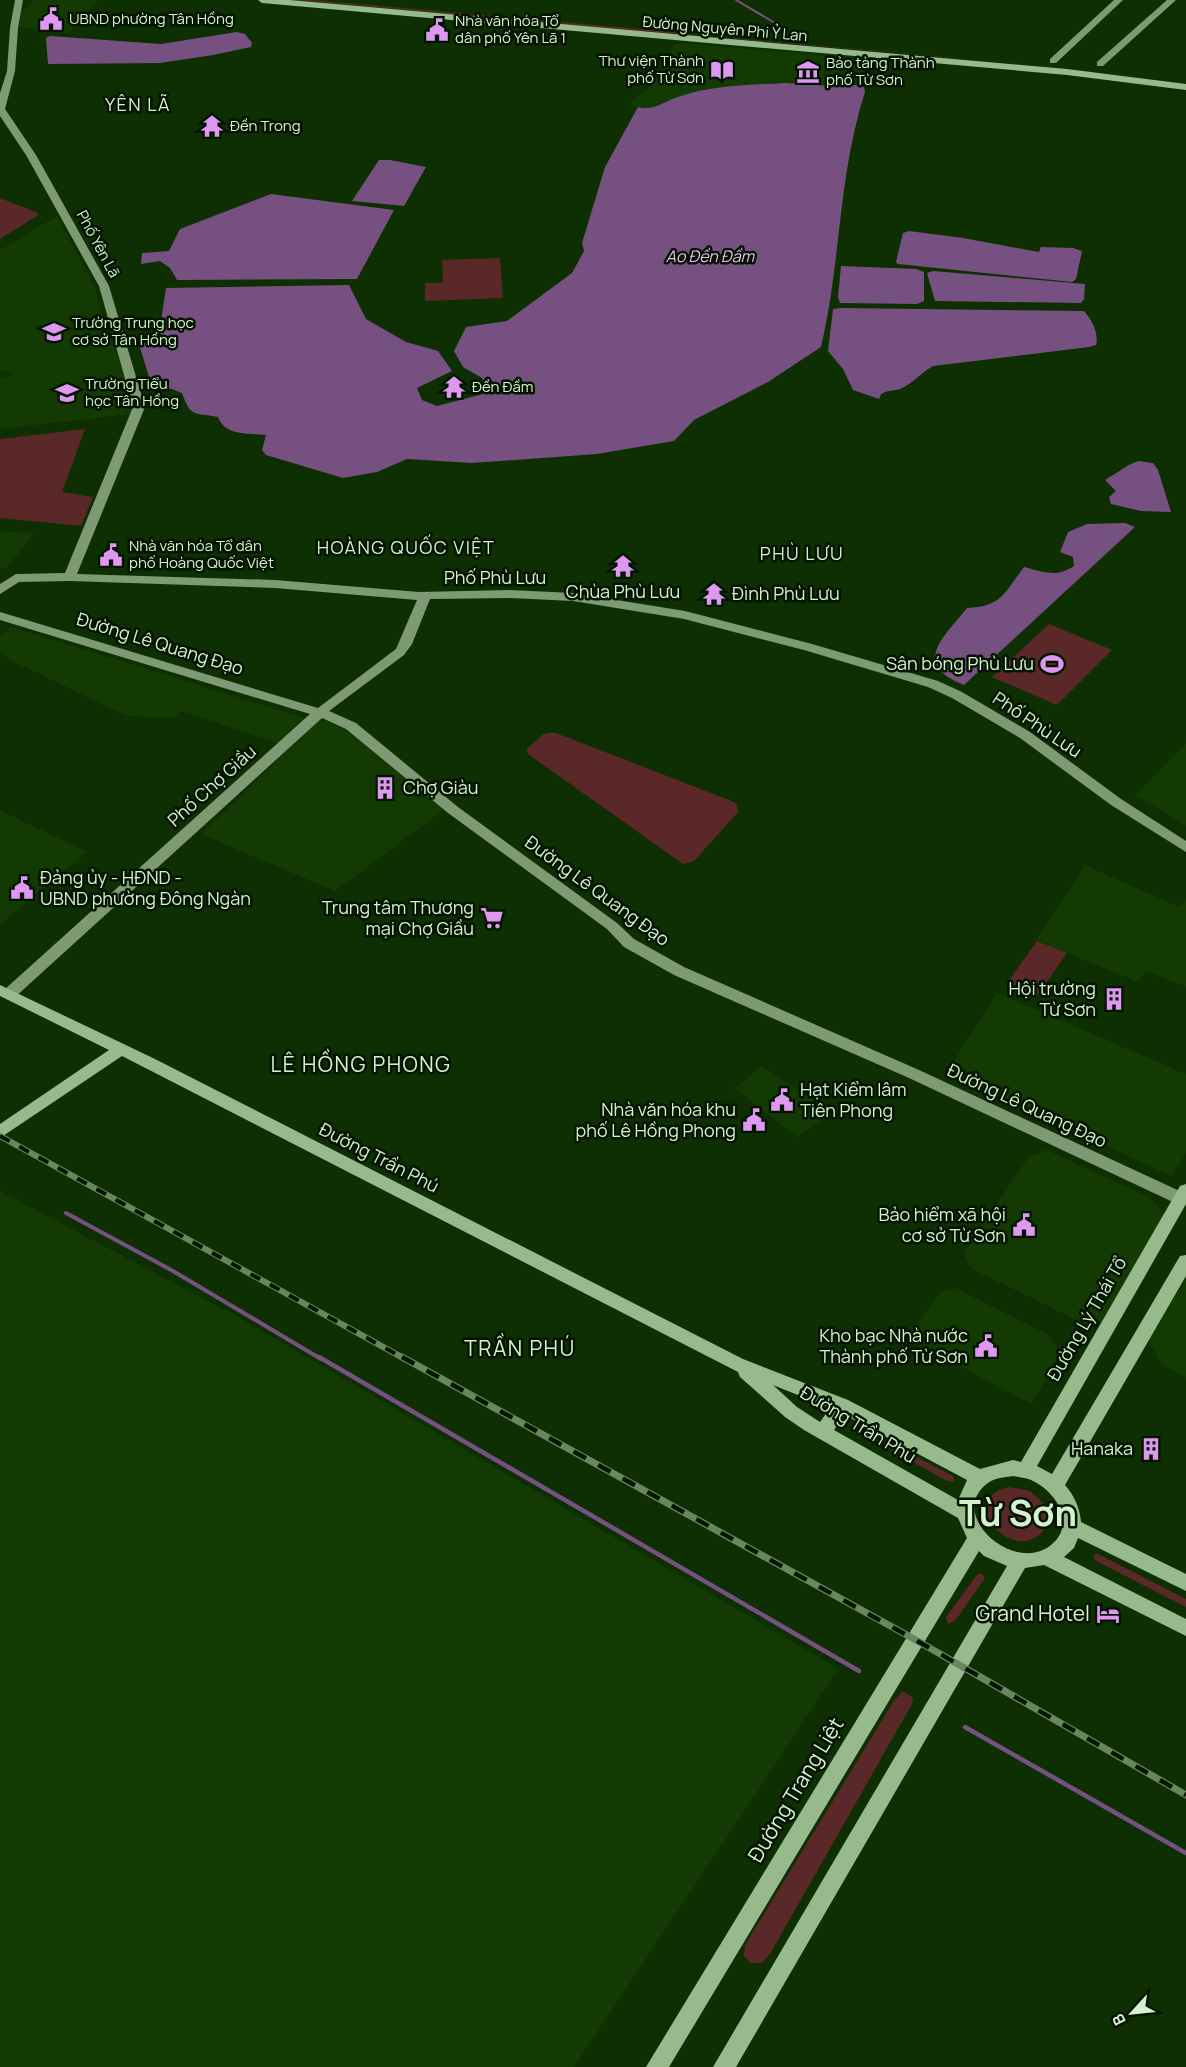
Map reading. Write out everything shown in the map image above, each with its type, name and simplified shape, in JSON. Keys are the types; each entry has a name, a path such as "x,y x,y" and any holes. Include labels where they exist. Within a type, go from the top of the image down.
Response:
{"main road":[{"name":"Đường Nguyên Phi Ỷ Lan","path":"262,0 718,38 1073,62"},
{"name":"Đường Nguyên Phi Ỷ Lan","path":"342,0 1067,72 1186,87"},
{"path":"1156,73 1186,78"},
{"name":"Đường Trần Phú","path":"5,992 737,1364 842,1405 980,1478"},
{"path":"0,1132 121,1049"},
{"name":"Đường Lý Thái Tổ","path":"1026,1470 1184,1197"},
{"path":"1055,1485 1186,1261"},
{"name":"Đường Trần Phú","path":"737,1364 791,1412 965,1513"},
{"path":"791,1412 808,1392"},
{"path":"823,1432 842,1405"},
{"path":"1003,1468 1026,1470 1044,1477 1055,1485 1070,1505 1072,1526 1065,1543 1046,1557 1020,1560 996,1553 977,1538 965,1513 968,1492 980,1478 1003,1468"},
{"path":"1072,1526 1186,1583"},
{"name":"Đường Trang Liệt","path":"657,2067 977,1538"},
{"path":"1046,1557 1186,1628"},
{"path":"724,2067 1020,1560"}],"street":[{"name":"Phố Yên Lã","path":"19,0 11,70 0,109 31,156 104,286 139,407 70,577"},
{"path":"1053,61 1119,0"},
{"path":"1100,65 1172,0"},
{"name":"Phố Phù Lưu","path":"0,590 16,578 70,577 289,585 425,596 510,594 573,597 657,609 727,625 911,676 957,695 996,717 1116,802 1186,847"},
{"name":"Phố Chợ Giầu","path":"5,992 319,713 400,652 414,626 425,596"},
{"name":"Đường Lê Quang Đạo","path":"0,615 319,713 351,726 453,810 589,909 644,953 679,971 914,1074 1184,1197"}],"shaded area":[{"name":"UBND phường Tân Hồng","path":"34,0 97,0 70,33 17,27 23,11"},
{"path":"296,0 313,0 707,35 663,33"},
{"path":"734,38 1123,73 735,39"},
{"path":"679,43 866,59 861,83 851,83 846,87 786,83 667,101 647,110 628,105 651,85 674,45"},
{"path":"0,198 38,213 37,216 0,239"},
{"path":"57,216 95,287 104,325 128,376 138,408 131,414 0,429 0,378 12,376 12,371 0,371 0,250"},
{"path":"500,258 503,298 425,301 425,283 443,283 442,260"},
{"path":"85,429 62,492 93,497 81,526 0,518 0,439"},
{"path":"0,531 33,533 5,569 0,568"},
{"name":"Sân bóng Phù Lưu","path":"1049,624 1112,650 1057,705 992,677"},
{"path":"11,627 307,719 278,744 181,711 173,718 127,716 8,659 0,652 0,635"},
{"path":"321,718 359,738 444,810 335,891 201,834"},
{"path":"556,733 734,802 738,812 694,861 683,864 528,754 526,750 542,735"},
{"path":"1186,743 1186,826 1135,795"},
{"name":"Đảng ủy - HĐND - UBND phường Đông Ngàn","path":"0,810 87,852 0,924"},
{"path":"1085,865 1179,907 1186,900 1186,987 1146,971 1138,982 1036,940"},
{"path":"1037,941 1067,953 1037,996 1007,983"},
{"path":"997,993 1186,1074 1186,1153 1171,1176 947,1072"},
{"name":"Hạt Kiểm lâm Tiên Phong","path":"762,1066 832,1113 798,1137 734,1088"},
{"path":"1047,1150 1150,1198 1165,1214 1101,1322 1088,1326 970,1268 964,1253 1028,1158"},
{"path":"0,1191 240,1318 839,1669 574,2067 0,2067"},
{"path":"1186,1279 1186,1377 1163,1366 1148,1340"},
{"path":"955,1288 1047,1334 1061,1354 1031,1404 907,1338 941,1291"},
{"path":"878,1437 953,1476 955,1482 947,1481 879,1443 876,1441"},
{"path":"1009,1487 1030,1491 1045,1505 1048,1516 1046,1526 1042,1532 1029,1540 1016,1541 1004,1535 994,1526 988,1515 987,1504 994,1494"},
{"path":"1096,1553 1186,1599 1186,1607 1098,1562 1093,1558"},
{"path":"980,1573 985,1577 983,1581 955,1621 948,1624 946,1617"},
{"path":"903,1691 913,1698 912,1704 770,1954 762,1963 751,1963 744,1956 745,1945 895,1699"}],"water":[{"path":"237,32 245,34 252,43 251,47 160,63 48,64 46,38 50,36 161,44"},
{"name":"Ao Đền Đầm","path":"786,83 846,87 855,85 864,87 865,92 856,123 844,187 833,283 821,347 768,382 694,420 674,441 597,454 472,463 407,459 377,472 343,478 266,455 262,450 266,435 232,431 221,423 218,417 198,414 191,410 182,393 172,389 152,387 139,344 161,339 160,328 166,288 349,285 366,319 406,342 438,351 452,371 417,388 422,400 437,406 483,394 487,388 482,378 463,367 454,351 466,327 507,321 572,273 584,251 582,243 605,167 638,107 654,107 694,92 733,86"},
{"path":"379,160 426,167 404,206 352,201"},
{"path":"271,194 394,210 357,279 177,280 170,268 160,261 141,264 142,253 169,251 180,229"},
{"path":"909,231 1039,252 1041,247 1073,248 1082,251 1076,279 1072,282 898,264 896,262 903,233"},
{"path":"841,266 916,269 924,272 924,301 917,304 840,303 838,297"},
{"path":"933,271 1085,284 1084,299 1081,303 935,301 927,273"},
{"path":"833,309 1084,311 1090,318 1097,340 1096,345 1089,347 933,366 904,387 881,394 879,399 853,390 843,369 828,351"},
{"path":"1138,461 1153,463 1158,470 1171,512 1141,511 1111,504 1109,497 1116,491 1105,480"},
{"path":"1125,523 1135,527 964,685 948,677 939,668 935,659 937,650 949,630 967,608 988,605 1001,597 1024,567 1056,573 1074,566 1073,557 1060,552 1068,532 1087,524"}],"waterway":[{"path":"736,0 775,23 776,33"},
{"path":"66,1213 173,1271 321,1359"},
{"path":"319,1357 859,1671"},
{"path":"965,1727 1186,1853"}],"railway":[{"path":"0,1136 405,1359"},
{"path":"402,1357 914,1639 1186,1795"}],"place":[{"name":"UBND phường Tân Hồng","path":"51,19"},
{"name":"Nhà văn hóa Tổ dân phố Yên Lã 1","path":"437,30"},
{"name":"Thư viện Thành phố Từ Sơn","path":"722,70"},
{"name":"Bảo tàng Thành phố Từ Sơn","path":"808,72"},
{"name":"Đền Trong","path":"212,126"},
{"name":"Trường Trung học cơ sở Tân Hồng","path":"54,332"},
{"name":"Đền Đầm","path":"454,387"},
{"name":"Trường Tiểu học Tân Hồng","path":"67,393"},
{"name":"Nhà văn hóa Tổ dân phố Hoàng Quốc Việt","path":"111,555"},
{"name":"Chùa Phù Lưu","path":"623,566"},
{"name":"Đình Phù Lưu","path":"714,594"},
{"name":"Sân bóng Phù Lưu","path":"1052,664"},
{"name":"Chợ Giàu","path":"385,788"},
{"name":"Đảng ủy - HĐND - UBND phường Đông Ngàn","path":"22,888"},
{"name":"Trung tâm Thương mại Chợ Giầu","path":"492,918"},
{"name":"Hội trường Từ Sơn","path":"1114,999"},
{"name":"Hạt Kiểm lâm Tiên Phong","path":"782,1100"},
{"name":"Nhà văn hóa khu phố Lê Hồng Phong","path":"754,1120"},
{"name":"Bảo hiểm xã hội cơ sở Từ Sơn","path":"1024,1225"},
{"name":"Kho bạc Nhà nước Thành phố Từ Sơn","path":"986,1346"},
{"name":"Hanaka","path":"1151,1449"},
{"name":"Grand Hotel","path":"1108,1614"}],"district":[{"name":"YÊN LÃ","path":"138,105"},
{"name":"HOÀNG QUỐC VIỆT","path":"406,548"},
{"name":"PHÙ LƯU","path":"802,554"},
{"name":"LÊ HỒNG PHONG","path":"361,1065"},
{"name":"TRẦN PHÚ","path":"520,1349"},
{"name":"Từ Sơn","path":"1018,1513"}]}
